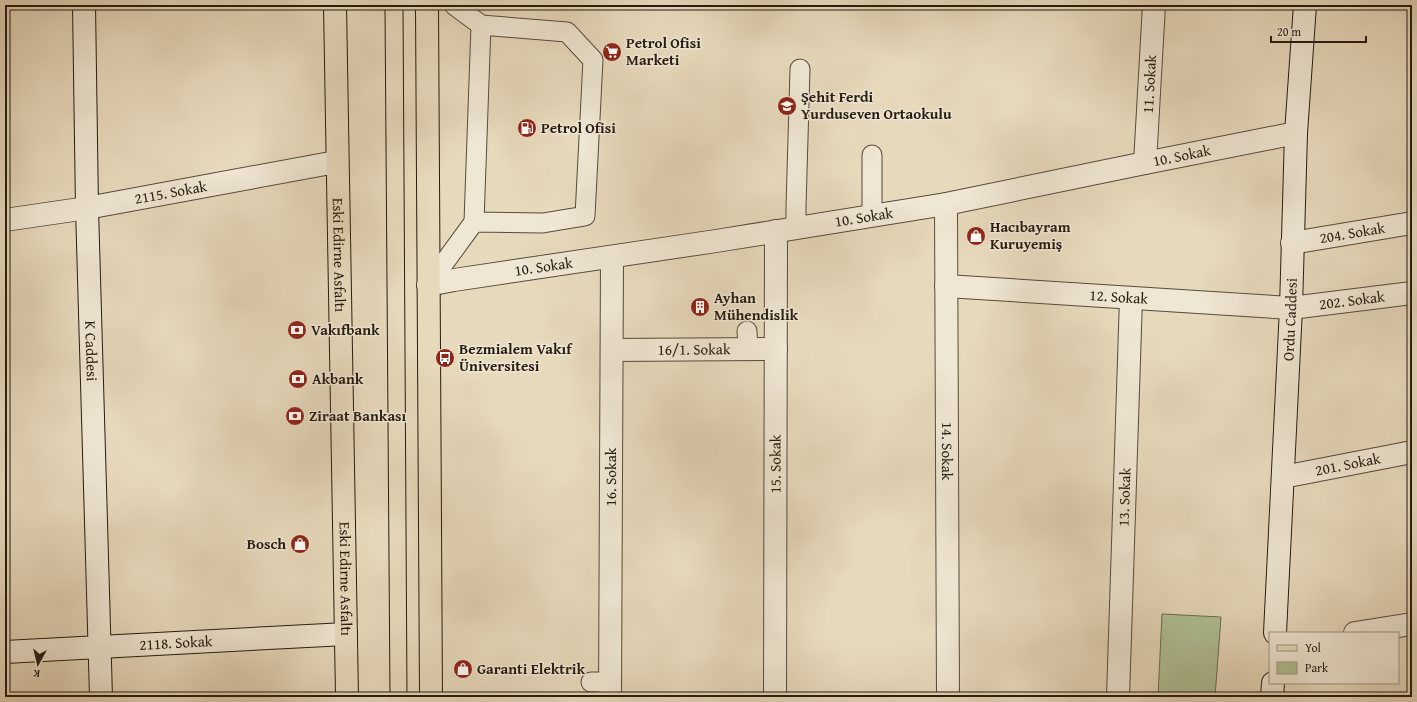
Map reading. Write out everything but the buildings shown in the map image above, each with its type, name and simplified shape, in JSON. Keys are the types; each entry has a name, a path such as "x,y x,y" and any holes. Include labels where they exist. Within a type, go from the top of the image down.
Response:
{"main road":[{"name":"Eski Edirne Asfaltı","path":"335,5 336,162 347,697"},
{"path":"427,5 431,697"}],"street":[{"name":"K Caddesi","path":"84,5 87,208 101,697"},
{"name":"11. Sokak","path":"1145,163 1154,5"},
{"name":"Ordu Caddesi","path":"1276,632 1291,308 1296,133 1305,5"},
{"name":"10. Sokak","path":"428,285 946,204 1296,133"},
{"name":"2115. Sokak","path":"5,220 87,208 336,162"},
{"name":"14. Sokak","path":"946,204 948,697"},
{"name":"204. Sokak","path":"1292,243 1412,223"},
{"name":"15. Sokak","path":"775,697 776,349 786,229"},
{"name":"16. Sokak","path":"603,687 612,350 612,257"},
{"name":"12. Sokak","path":"946,286 1291,308"},
{"name":"202. Sokak","path":"1291,308 1412,293"},
{"name":"13. Sokak","path":"1118,697 1131,298"},
{"name":"16/1. Sokak","path":"612,350 748,340 776,349"},
{"name":"201. Sokak","path":"1283,477 1412,452"},
{"path":"1361,632 1412,624"},
{"name":"2118. Sokak","path":"5,652 346,634"},
{"path":"1272,697 1273,684"}],"lane":[{"path":"454,5 481,25 567,32 593,60 585,216 543,223 474,222"},
{"path":"428,285 474,222 481,25"},
{"path":"786,229 796,207 800,69"},
{"path":"872,155 872,216"}],"green space":[{"path":"1162,614 1221,617 1215,697 1158,697"}],"tram line":[{"path":"385,5 390,697"},
{"path":"403,5 407,697"}],"place":[{"name":"Petrol Ofisi Marketi","path":"612,52"},
{"name":"Şehit Ferdi Yurduseven Ortaokulu","path":"787,106"},
{"name":"Petrol Ofisi","path":"527,128"},
{"name":"Hacıbayram Kuruyemiş","path":"976,236"},
{"name":"Ayhan Mühendislik","path":"700,307"},
{"name":"Vakıfbank","path":"297,330"},
{"name":"Bezmialem Vakıf Üniversitesi","path":"445,358"},
{"name":"Akbank","path":"298,379"},
{"name":"Ziraat Bankası","path":"295,416"},
{"name":"Bosch","path":"300,544"},
{"name":"Garanti Elektrik","path":"463,669"}]}
